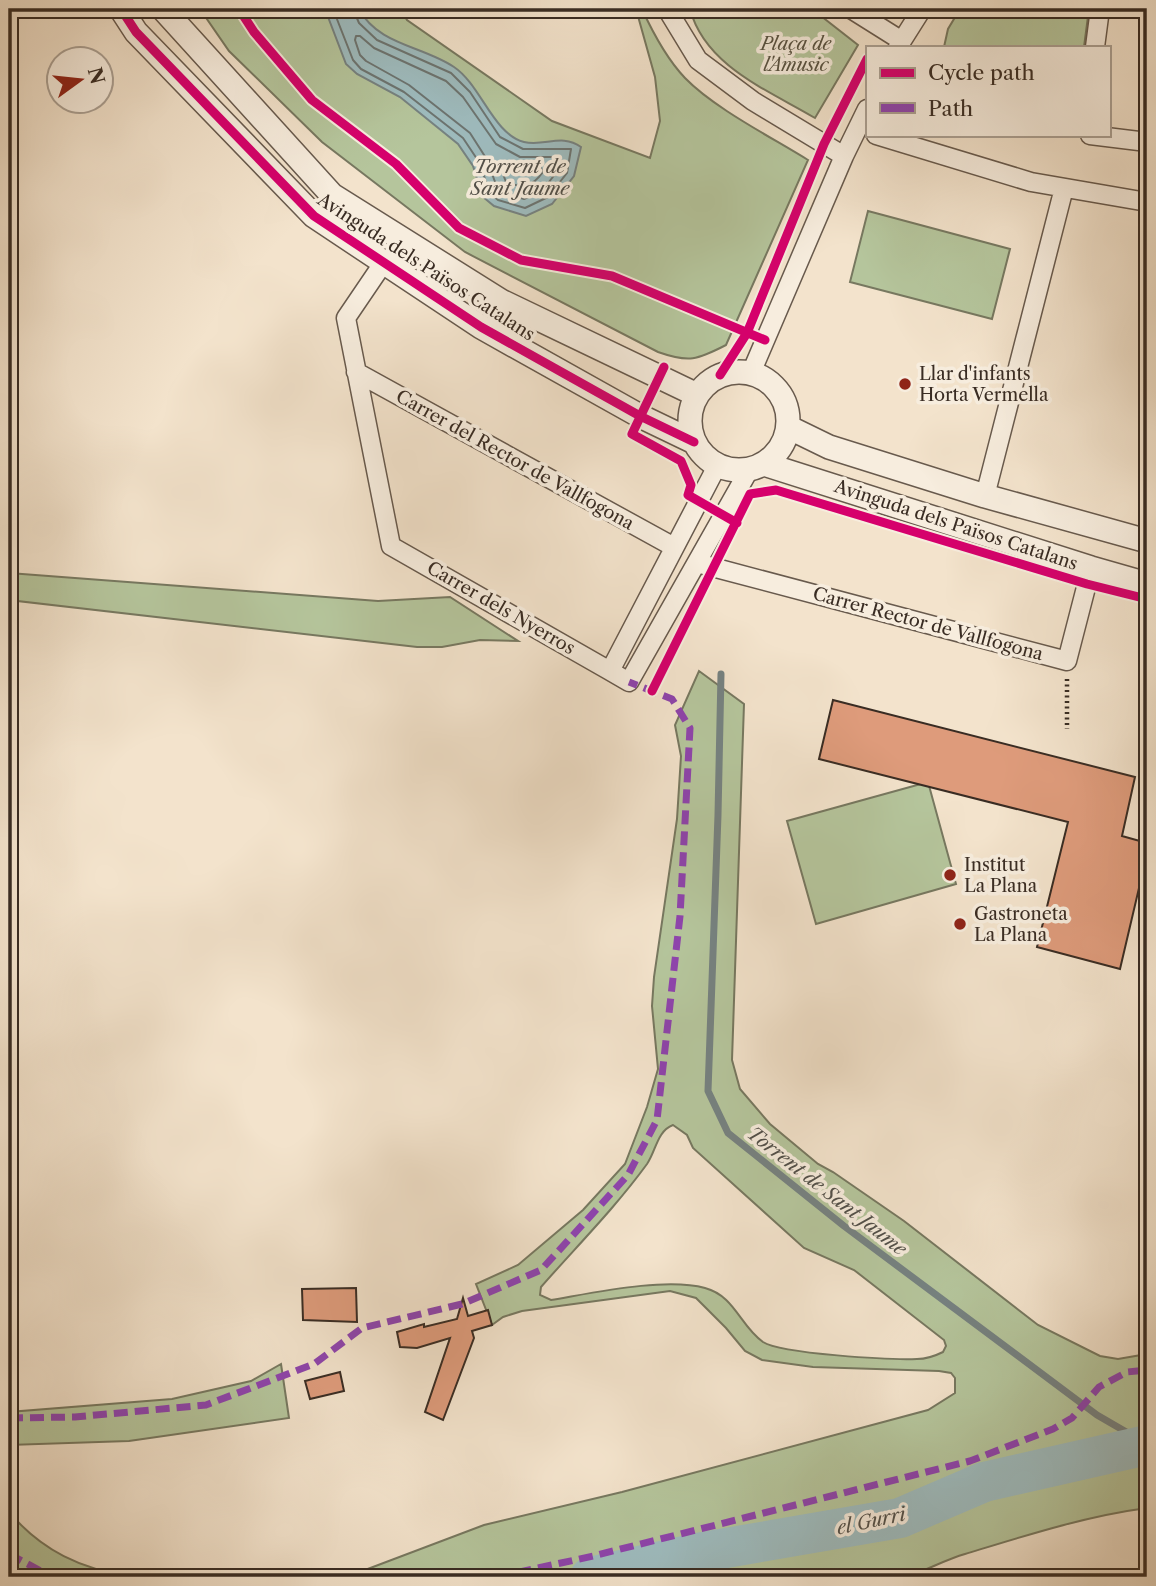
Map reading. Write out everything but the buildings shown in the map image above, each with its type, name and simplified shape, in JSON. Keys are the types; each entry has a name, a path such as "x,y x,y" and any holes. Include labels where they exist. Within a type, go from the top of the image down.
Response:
{"street":[{"name":"Avinguda dels Països Catalans","path":"121,9 136,32 314,216 481,327 640,416 694,442"},
{"name":"Avinguda dels Països Catalans","path":"163,9 332,195 500,301 697,395"},
{"path":"667,9 698,60 753,102 844,156"},
{"path":"851,9 900,44 922,9"},
{"path":"1095,46 1100,9"},
{"path":"751,373 844,156 862,130"},
{"path":"879,136 1031,182 1147,202"},
{"path":"1098,136 1147,142"},
{"path":"985,496 1064,188"},
{"path":"356,372 346,318 384,262"},
{"name":"Carrer dels Nyerros","path":"356,372 391,546 610,671"},
{"name":"Carrer del Rector de Vallfogona","path":"356,372 674,547"},
{"path":"717,466 610,671 629,682 697,563 757,467 776,454 784,442 788,415 772,384 751,373 736,372 720,376 707,384 697,395 690,418 694,442 704,456 717,466 733,470 757,467"},
{"name":"Avinguda dels Països Catalans","path":"788,427 829,447 985,496 1147,541"},
{"name":"Avinguda dels Països Catalans","path":"757,467 1147,584"},
{"name":"Carrer Rector de Vallfogona","path":"697,563 1067,660 1091,568"}],"path":[{"path":"1067,660 1067,729"}],"green space":[{"path":"200,9 401,9 407,20 552,121 650,158 660,121 655,77 636,9 642,9 666,54 697,89 727,111 808,160 726,345 708,354 685,359 658,352 465,252 322,142 229,51"},
{"name":"Plaça de l'Amusic","path":"690,9 812,9 858,45 815,118 759,86 724,61 709,46"},
{"path":"960,9 1089,9 1084,46 944,46 948,29"},
{"path":"868,211 1010,249 992,319 850,282"},
{"path":"9,573 378,601 450,597 518,641 480,640 442,647 417,647 9,600"},
{"path":"699,671 744,704 732,1060 740,1089 770,1124 818,1164 904,1221 1038,1325 1100,1356 1118,1359 1147,1354 1147,1508 1078,1521 1032,1534 957,1556 905,1577 226,1577 297,1569 348,1574 365,1570 484,1525 622,1492 928,1410 955,1393 955,1378 951,1373 813,1367 762,1360 745,1351 696,1298 670,1291 522,1311 503,1317 492,1325 476,1284 518,1265 583,1210 625,1164 647,1107 658,1069 652,1006 654,977 677,819 681,756 675,725","holes":["673,1125 687,1135 693,1148 804,1248 854,1270 944,1340 946,1346 943,1352 920,1359 885,1358 813,1353 774,1346 755,1335 730,1304 715,1292 689,1285 629,1287 551,1300 540,1295 541,1287 635,1180 650,1159 663,1132"]},
{"path":"928,782 956,884 816,924 787,821"},
{"path":"281,1364 289,1418 129,1441 9,1445 9,1412 172,1399 251,1381"},
{"path":"9,1512 35,1537 64,1556 96,1569 132,1577 9,1577"}],"water":[{"name":"Torrent de Sant Jaume","path":"325,9 359,9 367,21 389,38 454,67 472,85 495,120 513,137 531,143 567,141 581,147 574,176 552,204 526,216 494,206 483,197 473,166 458,144 400,97 357,74 346,64"}],"waterway":[{"name":"Torrent de Sant Jaume","path":"721,674 708,1091 728,1133 844,1226 1097,1415 1147,1444"},
{"name":"el Gurri","path":"590,1577 697,1553 900,1518 984,1482 1147,1445"}],"marked path":[{"path":"9,1418 75,1417 206,1405 314,1364 362,1328 462,1304 541,1270 628,1175 657,1120 680,916 690,728 672,699 629,682"},
{"path":"497,1577 593,1556 970,1461 1053,1429 1072,1418 1099,1387 1127,1372 1147,1370"},
{"path":"9,1554 52,1577"}],"cycle path":[{"path":"121,9 136,32 314,216 481,327 640,416 694,442"},
{"path":"239,9 254,32 312,100 396,164 459,228 521,260 612,276 765,340"},
{"path":"720,375 747,333 824,144 866,61"},
{"path":"664,367 632,434 681,461 691,485 688,495 737,523"},
{"path":"652,691 750,494 776,490 1087,584 1147,599"}],"place":[{"name":"Llar d'infants Horta Vermella","path":"905,384"},
{"name":"Institut La Plana","path":"950,875"},
{"name":"Gastroneta La Plana","path":"960,924"}]}
